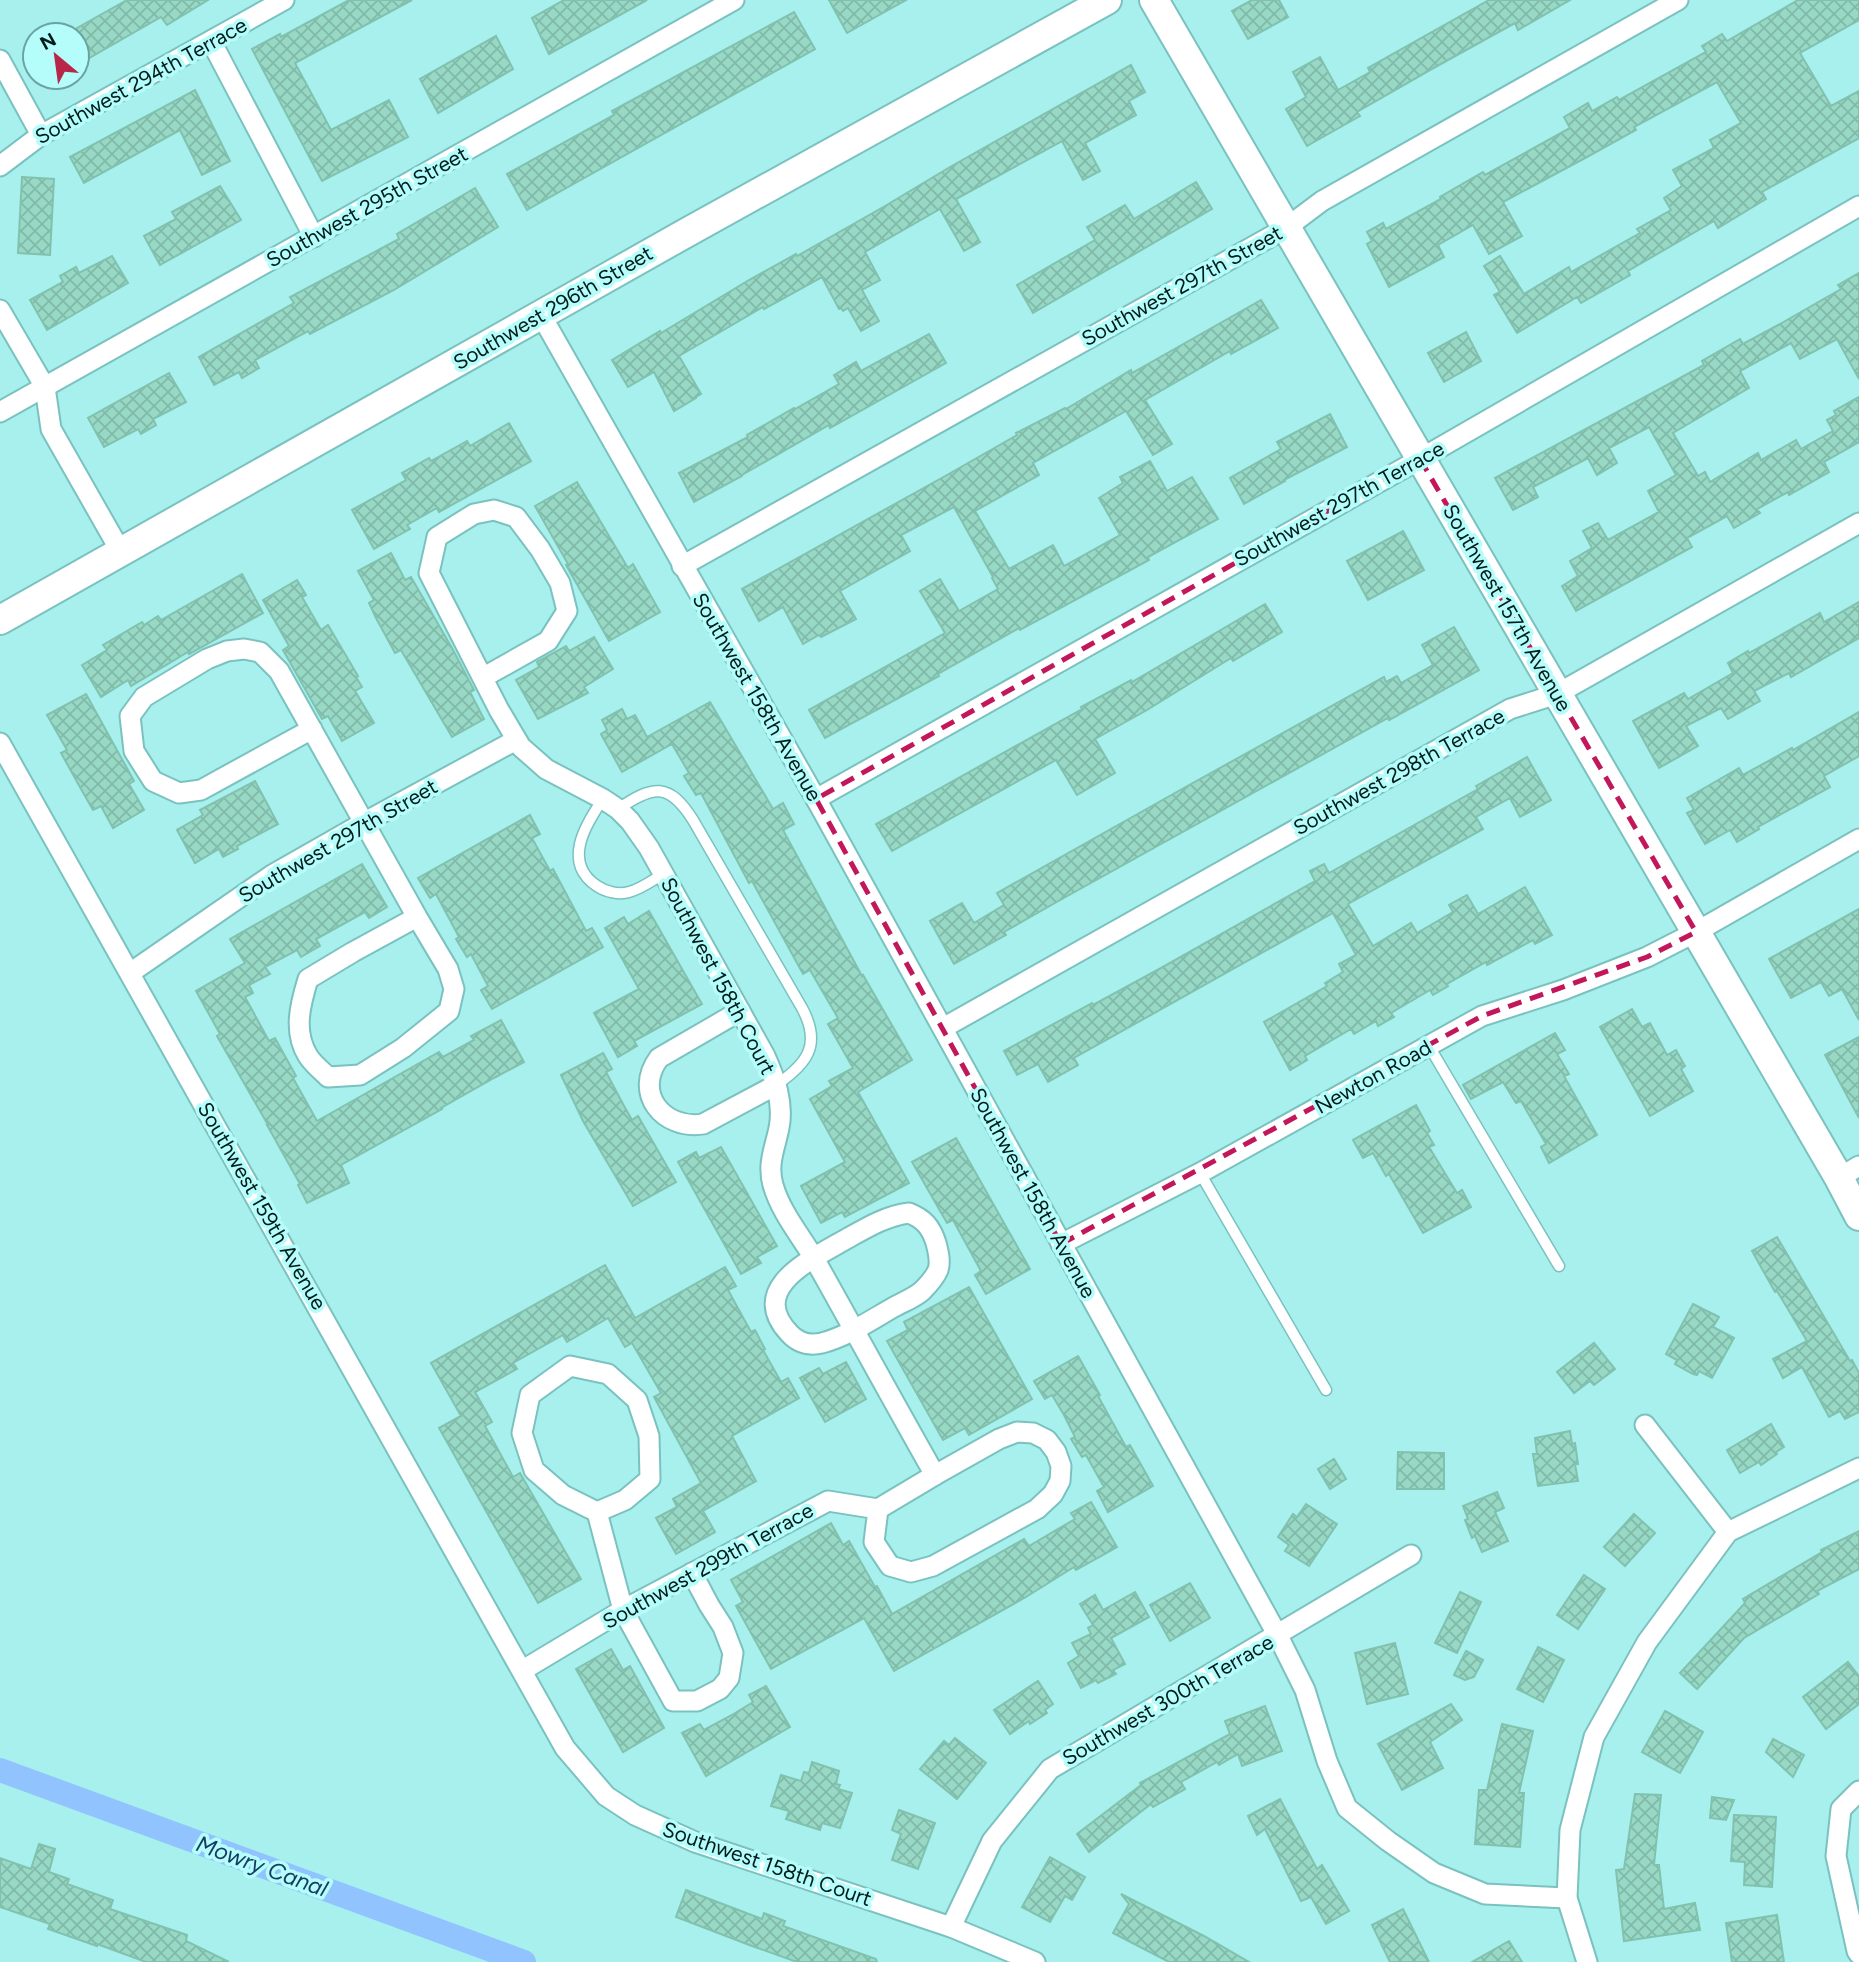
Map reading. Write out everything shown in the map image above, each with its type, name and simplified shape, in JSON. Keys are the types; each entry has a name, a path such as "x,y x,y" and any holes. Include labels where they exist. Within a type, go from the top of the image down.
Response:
{"street":[{"name":"Southwest 294th Terrace","path":"0,166 41,135 284,0"},
{"name":"Southwest 295th Street","path":"0,412 734,0"},
{"name":"Southwest 296th Street","path":"0,620 686,233 1107,0"},
{"name":"Southwest 157th Avenue","path":"1154,0 1696,932 1849,1172 1859,1216"},
{"name":"Southwest 297th Street","path":"682,566 1286,228 1322,201 1678,0"},
{"path":"211,41 314,237"},
{"path":"0,60 41,135"},
{"name":"Southwest 297th Terrace","path":"816,799 1420,459 1859,206"},
{"path":"0,310 45,387 51,429 121,552"},
{"name":"Southwest 158th Avenue","path":"541,316 816,799 1278,1636 1305,1690 1327,1760 1347,1808 1434,1873 1485,1894 1567,1898"},
{"name":"Southwest 158th Court","path":"484,677 548,641 567,611 559,583 540,549 516,517 494,510 474,514 437,537 429,573 516,740 533,759 547,769 610,804 640,834 740,1011 765,1056 776,1085 780,1112 771,1159 771,1175 782,1207 814,1258 935,1475"},
{"name":"Southwest 298th Terrace","path":"943,1028 1510,709 1558,694 1859,523"},
{"path":"312,729 201,790 178,793 153,780 134,751 130,716 144,697 207,659 227,651 244,649 260,652 279,671 365,822 417,917 448,969 454,989 449,1011 403,1048 360,1075 328,1077 308,1057 299,1034 300,1005 308,979 417,917"},
{"name":"Southwest 297th Street","path":"130,973 272,875 516,740"},
{"name":"Southwest 159th Avenue","path":"0,743 523,1670"},
{"name":"Newton Road","path":"1061,1244 1200,1173 1482,1016 1563,990 1647,957 1859,839"},
{"path":"740,1011 659,1058 652,1068 649,1080 649,1092 653,1101 659,1111 668,1118 689,1126 702,1124 776,1085"},
{"path":"909,1213 923,1219 934,1238 939,1255 938,1269 922,1291 853,1330 813,1346 795,1340 779,1323 774,1303 782,1283 795,1269 894,1214 909,1213"},
{"path":"597,1512 625,1500 650,1479 649,1436 637,1399 608,1374 570,1366 530,1395 522,1433 534,1470 563,1495 597,1512 623,1610 673,1701 697,1701 720,1689 729,1678 733,1653 723,1627 692,1573"},
{"path":"1645,1425 1728,1532"},
{"path":"1017,1432 1033,1433 1047,1440 1056,1452 1061,1466 1060,1481 1053,1494 1037,1509 933,1566 911,1572 890,1566 874,1542 878,1509 935,1475 999,1439 1017,1432"},
{"path":"1587,1962 1567,1898 1570,1830 1594,1737 1647,1642 1728,1532 1859,1468"},
{"name":"Southwest 299th Terrace","path":"523,1670 623,1610 828,1501 878,1509"},
{"name":"Southwest 300th Terrace","path":"951,1927 992,1842 1050,1769 1411,1555"},
{"name":"Southwest 158th Court","path":"523,1670 565,1748 606,1796 635,1815 695,1842 951,1927 1035,1962"},
{"path":"1859,1791 1841,1809 1836,1856 1859,1954"}],"lane":[{"path":"663,874 626,893 600,888 584,874 580,866 579,845 588,821 610,804 647,792 660,791 678,798 802,1008 811,1029 811,1049 807,1057 794,1073 776,1085"},
{"path":"1429,1046 1559,1266"},
{"path":"1200,1173 1326,1390"}],"highlighted area":[{"path":"1420,459 1696,932 1647,957 1482,1016 1061,1244 816,799"}],"building":[{"path":"127,0 208,0 167,25 161,17 91,57 90,21"},
{"path":"349,0 412,0 295,63 331,130 389,100 408,137 322,181 252,49 280,34 281,37"},
{"path":"564,0 647,0 549,54 532,18"},
{"path":"829,0 906,0 847,33"},
{"path":"1252,0 1279,0 1288,17 1248,39 1232,11"},
{"path":"1489,0 1570,0 1518,30 1515,23 1430,70 1357,112 1360,116 1307,146 1286,109 1306,97 1293,72 1320,57 1338,90 1370,72 1368,68"},
{"path":"1798,0 1859,0 1859,20 1800,53 1831,106 1859,91 1859,138 1762,192 1766,199 1718,228 1714,221 1628,271 1630,275 1581,303 1577,297 1517,333 1494,295 1500,292 1484,266 1500,256 1524,294 1569,267 1571,272 1640,233 1637,229 1671,210 1664,198 1682,186 1673,170 1714,148 1710,140 1741,123 1717,82 1634,127 1636,130 1503,202 1522,236 1489,254 1473,225 1438,245 1444,257 1389,287 1367,244 1372,241 1367,232 1383,223 1386,229 1483,172 1485,175 1570,128 1564,117 1588,103 1592,111 1617,97 1619,100 1706,52 1702,46 1722,34 1727,41"},
{"path":"794,12 815,49 527,210 507,174 614,115 612,111"},
{"path":"496,36 513,69 438,113 420,79"},
{"path":"1131,65 1145,92 1129,101 1136,115 1085,143 1100,171 1083,180 1062,141 956,199 980,242 964,251 940,209 865,252 880,280 862,290 879,321 861,331 848,308 843,311 839,309 822,277 764,309 763,307 679,356 701,394 674,411 654,372 628,387 612,360"},
{"path":"195,90 230,161 202,175 180,130 84,183 70,157"},
{"path":"22,177 54,179 50,255 18,253"},
{"path":"1196,182 1212,209 1033,313 1017,285 1095,240 1087,227 1125,205 1134,219"},
{"path":"220,186 241,220 160,265 144,236 176,219 172,212"},
{"path":"475,188 498,227 394,290 255,360 259,368 242,378 239,372 214,385 199,357 294,303 290,297 399,239 397,234"},
{"path":"112,256 128,283 47,330 30,300 63,282 60,276 76,267 79,273"},
{"path":"1859,273 1859,379 1837,339 1800,359 1791,343 1740,371 1749,388 1673,433 1698,476 1705,472 1710,482 1758,453 1761,460 1796,440 1801,449 1833,431 1827,420 1836,415 1834,411 1859,397 1859,442 1824,462 1829,472 1789,495 1788,492 1757,509 1760,513 1734,528 1727,516 1687,538 1692,547 1576,611 1562,586 1578,576 1570,561 1592,548 1583,531 1598,523 1608,540 1659,512 1648,491 1676,475 1649,427 1609,448 1617,463 1597,475 1588,458 1533,487 1538,497 1513,510 1495,478 1704,365 1702,361 1740,339 1743,344 1780,324 1841,289 1838,285"},
{"path":"1261,300 1278,328 1231,354 1230,351 1145,400 1172,444 1153,455 1126,411 1033,463 1039,475 975,511 1009,569 1053,545 1064,566 1120,535 1099,498 1123,483 1120,477 1150,461 1167,491 1192,477 1218,519 1148,557 1149,560 1020,630 1019,628 938,674 939,676 825,738 809,710 945,633 920,591 940,579 959,611 998,589 993,577 954,507 901,535 910,551 840,591 856,619 803,644 783,607 759,621 742,589 947,475 1017,435 1016,433 1066,409 1131,370 1132,373"},
{"path":"1466,332 1481,361 1444,382 1428,353"},
{"path":"929,334 946,363 830,428 829,425 694,502 679,473 839,384 834,375 856,362 861,371"},
{"path":"169,373 186,402 153,419 156,425 141,434 138,429 104,447 88,418"},
{"path":"1330,414 1347,447 1244,504 1230,478 1281,449 1277,442"},
{"path":"509,423 531,461 439,512 437,508 407,525 410,529 374,549 352,510 406,480 402,473 429,458 431,461 467,441 470,446"},
{"path":"577,482 628,568 633,564 660,612 609,641 535,506"},
{"path":"1403,531 1424,570 1368,600 1347,561"},
{"path":"391,553 405,580 411,577 452,648 474,690 470,692 484,719 452,737 401,650 395,653 369,603 374,600 358,571"},
{"path":"242,574 263,613 189,654 188,652 131,686 128,680 101,697 82,665 107,650 103,645 142,622 144,625 158,616 161,620"},
{"path":"297,580 306,595 302,597 321,630 328,625 358,676 356,677 362,687 355,691 374,723 342,741 328,716 322,719 283,650 289,646 263,600"},
{"path":"1859,602 1859,638 1791,677 1789,673 1754,691 1760,701 1728,719 1721,708 1686,726 1698,746 1659,768 1633,721 1684,693 1688,699 1733,673 1728,663 1820,613 1824,622"},
{"path":"1265,604 1282,632 1233,661 1231,658 1095,739 1115,773 1077,795 1056,760 892,851 876,824 1082,709 1081,707 1131,680 1132,682"},
{"path":"1454,627 1479,670 1062,899 954,964 930,921 962,903 974,923 1004,905 997,893 1182,789 1384,677 1386,682 1397,676 1401,683 1433,665 1422,645"},
{"path":"594,637 613,669 584,687 588,693 538,719 516,680 539,667 537,662 566,646 569,651"},
{"path":"86,694 134,781 129,784 144,810 113,828 101,806 93,810 61,753 67,750 47,715"},
{"path":"710,702 773,809 783,803 794,824 783,830 862,976 912,1060 858,1092 909,1183 845,1217 842,1212 821,1223 801,1186 845,1162 810,1099 832,1086 829,1081 853,1068 828,1024 838,1018 810,970 803,974 752,881 749,883 701,793 696,795 684,776 689,773 672,744 622,772 601,734 607,730 602,720 622,709 627,719 635,715 647,737"},
{"path":"1859,712 1859,756 1824,776 1830,787 1758,827 1759,829 1737,842 1730,830 1705,844 1687,813 1694,810 1687,798 1739,768 1743,775 1792,748 1793,750"},
{"path":"1527,757 1551,800 1520,817 1510,798 1476,817 1483,829 1348,904 1373,946 1411,923 1417,933 1453,912 1449,905 1467,895 1478,914 1525,887 1552,935 1535,944 1533,940 1487,965 1486,962 1433,995 1430,990 1391,1013 1394,1017 1378,1026 1376,1021 1354,1034 1351,1029 1305,1056 1307,1060 1290,1070 1264,1022 1327,986 1325,983 1343,972 1339,964 1356,955 1333,913 1074,1058 1078,1065 1048,1082 1038,1064 1017,1075 1004,1051 1161,968 1315,881 1310,871 1324,864 1329,873 1478,789 1476,786"},
{"path":"255,781 278,824 237,846 238,849 223,857 219,849 195,863 177,830 203,815 200,810"},
{"path":"530,815 540,834 532,838 550,871 553,869 586,931 592,928 603,947 492,1009 481,990 488,986 471,954 467,957 456,939 459,937 436,894 430,898 418,878"},
{"path":"362,864 387,907 369,918 365,912 316,939 320,946 301,957 297,950 265,967 270,974 249,985 253,993 245,997 269,1041 275,1038 317,1121 439,1052 443,1057 474,1040 471,1036 501,1020 524,1062 341,1165 349,1183 307,1203 298,1185 300,1184 217,1036 220,1034 196,991 245,963 230,939"},
{"path":"1859,909 1859,1020 1842,989 1829,996 1821,982 1791,998 1769,959"},
{"path":"649,911 702,1004 634,1041 637,1046 618,1057 594,1013 639,989 605,928 624,917 628,924"},
{"path":"1632,1009 1642,1027 1650,1023 1667,1055 1676,1050 1685,1066 1681,1069 1693,1091 1650,1116 1600,1027"},
{"path":"1555,1033 1565,1050 1557,1054 1569,1074 1564,1076 1597,1135 1549,1163 1541,1147 1546,1144 1521,1101 1516,1103 1503,1082 1471,1099 1463,1085"},
{"path":"1859,1037 1859,1118 1825,1055"},
{"path":"603,1053 612,1069 606,1072 632,1120 638,1116 676,1182 633,1206 583,1121 561,1075"},
{"path":"1416,1105 1430,1131 1427,1133 1434,1145 1429,1147 1457,1193 1462,1190 1471,1207 1423,1233 1389,1174 1386,1176 1373,1153 1363,1158 1353,1140"},
{"path":"956,1138 1030,1269 986,1294 975,1275 981,1271 953,1220 947,1223 912,1162"},
{"path":"721,1147 777,1246 757,1257 761,1263 741,1274 678,1162 696,1152 699,1158"},
{"path":"1777,1237 1859,1373 1859,1412 1845,1419 1840,1411 1829,1417 1802,1367 1783,1378 1773,1359 1807,1341 1752,1251"},
{"path":"605,1265 635,1318 725,1267 736,1286 728,1290 751,1332 755,1330 781,1382 788,1378 799,1398 732,1436 756,1481 703,1511 715,1532 676,1554 656,1518 677,1507 673,1499 701,1483 654,1397 661,1393 632,1343 625,1347 608,1318 567,1342 563,1335 513,1363 517,1369 475,1392 492,1422 485,1426 513,1477 520,1473 581,1579 538,1603 439,1428 461,1416 431,1363"},
{"path":"969,1287 1032,1399 969,1435 965,1428 943,1440 887,1341 908,1330 904,1322"},
{"path":"1693,1304 1719,1317 1713,1327 1734,1338 1712,1378 1699,1371 1697,1375 1693,1374 1675,1364 1677,1360 1666,1354"},
{"path":"1594,1343 1615,1369 1594,1385 1590,1381 1574,1393 1557,1372"},
{"path":"1078,1356 1126,1447 1130,1445 1153,1486 1108,1512 1097,1491 1104,1487 1086,1455 1082,1457 1071,1439 1075,1437 1064,1415 1052,1395 1045,1399 1034,1381"},
{"path":"846,1362 866,1399 825,1422 800,1378 819,1368 823,1374"},
{"path":"1771,1424 1784,1447 1761,1465 1759,1462 1740,1473 1727,1450"},
{"path":"1570,1431 1572,1444 1575,1443 1578,1481 1538,1486 1533,1454 1537,1454 1535,1438"},
{"path":"1398,1452 1444,1453 1444,1489 1397,1489"},
{"path":"1334,1459 1346,1479 1330,1489 1318,1469"},
{"path":"1497,1492 1504,1508 1495,1512 1508,1541 1482,1552 1475,1536 1472,1538 1463,1506"},
{"path":"1091,1502 1117,1547 1076,1570 1074,1567 894,1671 864,1618 771,1669 736,1606 743,1602 731,1580 831,1523 843,1545 849,1541 892,1614 1024,1539 1029,1546 1075,1519 1071,1513"},
{"path":"1306,1504 1337,1524 1309,1566 1285,1551 1289,1545 1278,1537 1293,1514 1297,1517"},
{"path":"1634,1514 1655,1533 1625,1566 1604,1547"},
{"path":"1859,1531 1859,1569 1817,1591 1819,1594 1744,1638 1697,1689 1680,1673 1745,1603 1743,1599 1822,1552 1821,1550"},
{"path":"1584,1575 1605,1589 1578,1629 1557,1615"},
{"path":"1190,1583 1210,1618 1170,1641 1150,1605"},
{"path":"1135,1592 1149,1617 1111,1638 1125,1664 1113,1670 1116,1674 1081,1688 1068,1663 1079,1656 1072,1643 1091,1634 1088,1628 1093,1625 1080,1604 1095,1595 1103,1610"},
{"path":"1460,1592 1481,1602 1457,1653 1435,1643"},
{"path":"1395,1643 1408,1694 1367,1704 1355,1653"},
{"path":"1538,1647 1564,1660 1543,1702 1517,1689"},
{"path":"611,1649 623,1670 630,1666 664,1728 623,1752 576,1669"},
{"path":"1466,1651 1483,1660 1474,1677 1465,1680 1454,1675"},
{"path":"1848,1662 1859,1676 1859,1704 1826,1729 1803,1697"},
{"path":"1038,1681 1053,1704 1045,1710 1047,1713 1010,1734 994,1710"},
{"path":"766,1686 790,1727 706,1776 682,1733 700,1724 704,1730 732,1715 753,1702 749,1695"},
{"path":"1451,1704 1462,1720 1430,1742 1443,1768 1402,1790 1378,1744"},
{"path":"1265,1706 1282,1751 1242,1766 1238,1754 1219,1765 1217,1762 1181,1782 1185,1789 1153,1807 1151,1804 1089,1852 1077,1834 1141,1785 1140,1783 1230,1734 1225,1721"},
{"path":"1665,1711 1703,1732 1680,1773 1642,1752"},
{"path":"1502,1724 1533,1731 1519,1793 1524,1793 1520,1847 1475,1844 1479,1790 1487,1790"},
{"path":"955,1738 986,1763 957,1799 920,1769 944,1741 949,1745"},
{"path":"1773,1739 1804,1755 1793,1777 1766,1752"},
{"path":"812,1762 839,1771 836,1784 840,1785 838,1789 852,1793 840,1828 822,1823 820,1830 786,1819 789,1811 771,1806 781,1775 801,1781 804,1772 809,1773"},
{"path":"1635,1794 1661,1795 1654,1865 1659,1865 1664,1909 1695,1903 1700,1930 1624,1941 1616,1870 1624,1869"},
{"path":"1712,1797 1734,1800 1726,1820 1710,1818"},
{"path":"1280,1799 1317,1869 1322,1865 1349,1911 1326,1924 1311,1897 1301,1901 1265,1829 1257,1835 1248,1816"},
{"path":"899,1810 935,1823 918,1869 892,1860 901,1834 892,1830"},
{"path":"1734,1815 1776,1817 1772,1887 1744,1885 1745,1862 1731,1861"},
{"path":"39,1844 55,1849 49,1872 69,1879 67,1884 113,1900 110,1909 187,1935 186,1941 229,1962 146,1962 48,1929 50,1924 0,1907 0,1858 31,1869"},
{"path":"1050,1857 1085,1877 1072,1900 1065,1896 1050,1922 1022,1907"},
{"path":"686,1890 762,1919 764,1913 785,1921 783,1926 876,1959 877,1962 797,1962 752,1946 676,1917"},
{"path":"1121,1894 1249,1962 1169,1962 1113,1933 1129,1904"},
{"path":"1403,1909 1429,1962 1390,1962 1372,1925"},
{"path":"1777,1915 1784,1962 1732,1962 1726,1923"},
{"path":"1509,1941 1522,1962 1472,1962"}],"waterway":[{"name":"Mowry Canal","path":"0,1770 524,1962"}]}
